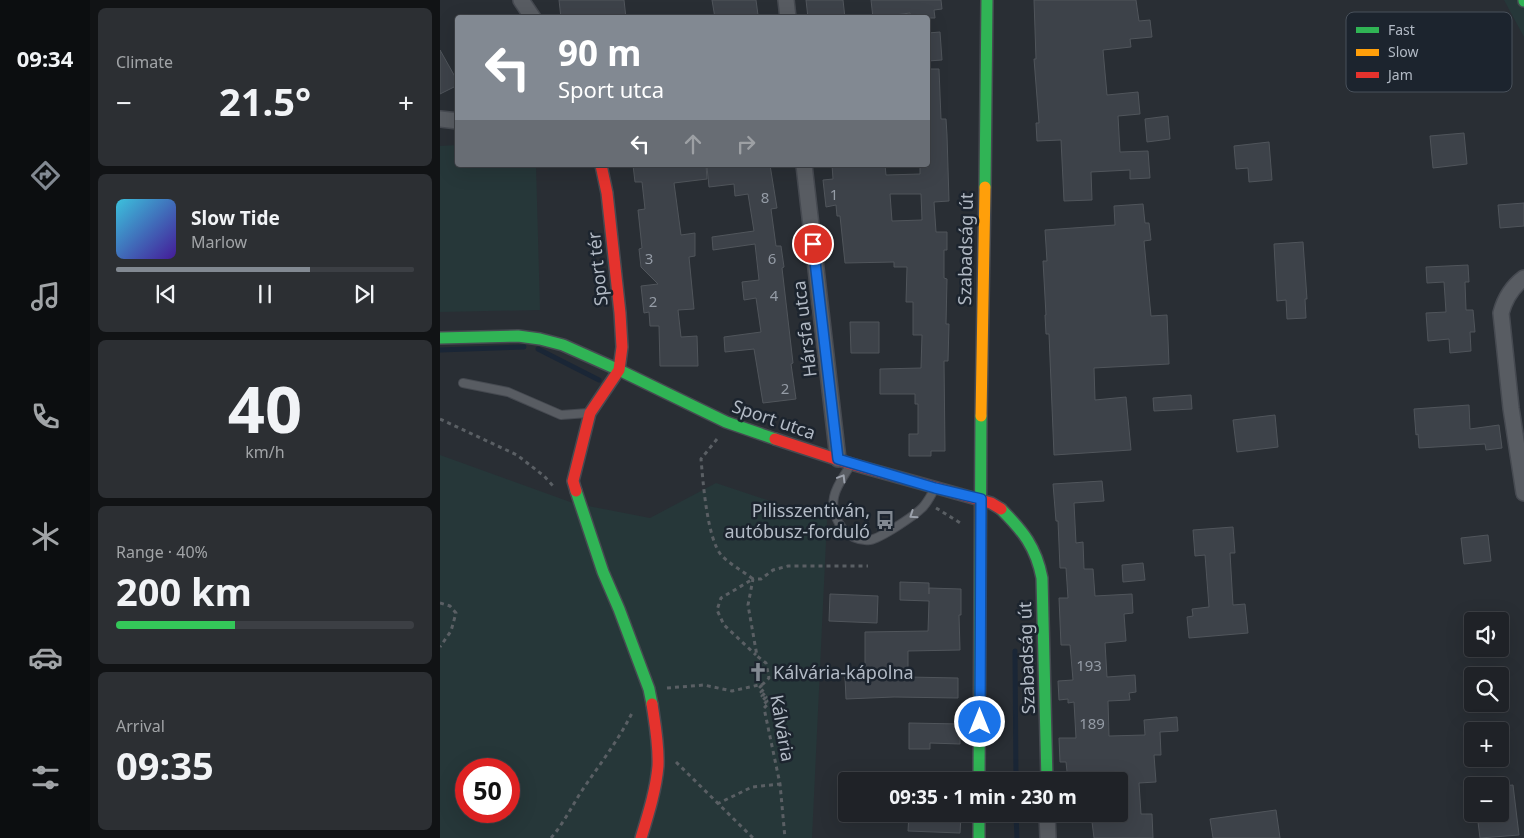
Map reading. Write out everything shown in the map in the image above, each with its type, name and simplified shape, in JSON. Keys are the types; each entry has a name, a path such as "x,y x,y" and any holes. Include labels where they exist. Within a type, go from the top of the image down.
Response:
{"street":[{"path":"521,0 531,15"},
{"path":"786,0 788,15"},
{"name":"Szabadság út","path":"979,772 987,0"},
{"path":"440,119 455,121"},
{"name":"Sport tér","path":"601,167 607,192 620,313 622,347 619,370"},
{"name":"Hársfa utca","path":"804,167 845,462"},
{"path":"1524,278 1512,288 1504,300 1501,313 1511,408 1524,493"},
{"name":"Sport utca","path":"440,338 518,336 563,345 726,422 845,462 981,499"},
{"path":"619,370 590,413 573,481 603,572 649,689 658,744 658,767 641,838"},
{"name":"Szabadság út","path":"981,499 1000,508 1010,516 1028,540 1038,559 1042,578 1044,610 1047,772"},
{"path":"979,822 979,838"},
{"path":"1048,822 1048,838"}],"lane":[{"path":"463,383 508,392 561,415 590,413"},
{"path":"845,462 836,490 833,508 836,519 842,529 850,536 859,540 876,539 921,510 935,488"}],"path":[{"path":"440,419 517,455 544,476 556,489"},
{"path":"726,422 719,436 701,458 703,490 714,540 721,555 753,579 761,580 773,570 788,566 868,566"},
{"path":"753,579 721,598 717,610 724,625 757,656"},
{"path":"753,579 748,605 757,656"},
{"path":"440,603 450,606 456,613 451,630 440,647"},
{"name":"Kálvária","path":"757,656 766,663 769,678 760,687 764,689 761,692 765,693 762,696 766,697 763,700 767,701 764,704 767,705 764,708 780,784 785,838"},
{"path":"649,689 704,685 732,691 763,684"},
{"path":"551,838 623,732 635,708"},
{"path":"658,744 753,838"},
{"path":"717,804 752,787 780,784"}],"shaded area":[{"path":"1504,0 1524,0 1524,37 1512,12"},
{"path":"455,145 455,167 536,167 540,310 440,312 440,146"},
{"path":"440,455 573,503 650,518 716,483 827,520 812,838 440,838"}],"building":[{"path":"559,0 624,0 626,15 561,15"},
{"path":"712,0 756,0 758,15 714,15"},
{"path":"806,0 843,0 845,15 808,15"},
{"path":"871,0 941,0 942,9 934,10 935,18 930,18 930,15 910,15 910,13 873,15"},
{"path":"1034,0 1136,0 1139,21 1150,20 1152,37 1130,39 1131,47 1103,50 1107,95 1138,92 1140,114 1118,116 1120,152 1148,151 1150,178 1130,179 1130,170 1091,172 1092,200 1064,201 1061,140 1037,141 1036,123 1039,123 1034,59 1036,59"},
{"path":"940,32 942,60 930,61 930,33"},
{"path":"440,50 455,77 455,86 440,94"},
{"path":"930,69 939,69 941,119 946,119 949,201 934,202 936,232 947,232 947,250 944,250 944,278 947,279 946,324 949,324 948,361 944,361 945,451 931,451 931,456 909,456 909,434 918,434 918,404 915,404 915,394 880,394 880,369 921,368 922,335 913,335 913,302 906,302 907,267 894,267 894,262 845,263 840,216 837,216 836,205 826,207 823,180 833,179 832,167 885,167 886,175 920,174 920,167 930,167","holes":["890,194 921,194 922,220 892,221"]},
{"path":"1168,116 1170,139 1147,142 1145,119"},
{"path":"1464,133 1467,164 1433,168 1430,136"},
{"path":"1269,142 1272,180 1249,182 1248,168 1236,169 1234,146"},
{"path":"633,167 706,167 707,179 674,183 681,235 695,233 695,256 689,257 694,309 678,310 681,337 697,336 698,366 660,366 659,326 650,326 649,312 644,313 641,286 658,284 641,267 639,249 642,248 638,210 645,209 642,182 635,182"},
{"path":"707,167 770,167 777,208 771,209 776,246 781,246 784,267 782,268 796,399 763,403 754,349 725,352 724,337 761,332 756,298 744,300 742,282 759,280 755,244 713,250 712,237 754,231 748,194 735,196 734,184 709,187"},
{"path":"1524,203 1524,226 1500,228 1498,205"},
{"path":"1143,204 1145,223 1149,223 1151,240 1144,241 1151,316 1167,315 1169,364 1094,368 1095,400 1126,397 1131,450 1054,455 1049,334 1046,334 1045,315 1043,261 1047,261 1045,230 1115,225 1114,206"},
{"path":"1303,242 1307,299 1305,299 1306,318 1287,319 1286,300 1277,301 1274,244"},
{"path":"1468,265 1469,282 1465,282 1466,310 1473,310 1475,332 1470,332 1471,351 1450,353 1449,339 1428,341 1426,313 1446,312 1444,282 1427,283 1426,267"},
{"path":"850,322 879,322 879,353 851,353"},
{"path":"1191,395 1192,409 1154,411 1153,398"},
{"path":"1469,405 1470,429 1499,425 1502,448 1486,450 1485,444 1419,448 1414,409"},
{"path":"1275,415 1278,447 1237,452 1233,420"},
{"path":"1102,481 1104,501 1074,503 1076,543 1083,542 1084,569 1093,569 1095,596 1132,594 1133,613 1124,614 1126,641 1105,643 1107,677 1135,675 1136,692 1129,693 1130,700 1108,701 1109,736 1145,735 1144,720 1177,717 1178,731 1160,732 1161,755 1154,755 1156,782 1139,783 1141,814 1152,814 1153,838 1094,838 1092,822 1128,822 1128,772 1067,772 1066,762 1060,762 1059,738 1076,738 1074,702 1068,703 1068,699 1059,700 1058,681 1073,680 1070,645 1061,645 1059,598 1068,598 1066,568 1060,568 1058,521 1056,521 1053,484"},
{"path":"1233,527 1235,553 1230,553 1233,605 1245,604 1248,633 1189,638 1187,617 1193,616 1192,609 1209,607 1205,555 1195,556 1193,530"},
{"path":"1488,535 1491,561 1464,564 1461,538"},
{"path":"1143,563 1145,580 1123,582 1122,565"},
{"path":"900,582 929,583 929,588 961,589 961,615 959,615 960,650 908,651 908,677 958,678 958,698 894,697 846,699 845,677 865,676 865,632 928,631 929,601 900,600"},
{"path":"830,594 878,596 877,623 829,621"},
{"path":"909,723 960,724 960,744 930,743 930,749 909,749"},
{"path":"1509,785 1513,785 1519,835 1480,838 1478,822 1509,822"},
{"path":"1276,810 1280,838 1213,838 1210,819"},
{"path":"909,822 961,822 960,833 908,831"}],"waterway":[{"path":"440,350 524,347"},
{"path":"538,349 599,380"},
{"path":"1015,651 1016,772"},
{"path":"1016,822 1017,838"}],"traffic: fast":[{"path":"985,187 987,0"},
{"path":"440,338 518,336 563,345 726,422 775,439"},
{"path":"979,772 981,416"},
{"path":"576,491 603,572 649,689 652,704"},
{"path":"1001,509 1016,525 1032,548 1042,578 1047,772"},
{"path":"979,822 979,838"}],"traffic: slow":[{"path":"981,416 985,187"}],"traffic: jam":[{"path":"576,491 573,481 590,413 619,370 622,347 607,193 601,167"},
{"path":"775,439 851,464 991,503 1001,509"},
{"path":"641,838 654,793 658,766 652,704"}],"place":[{"name":"Pilisszentiván, autóbusz-forduló","path":"885,520"},
{"name":"Kálvária-kápolna","path":"758,672"}],"route":[{"path":"813,244 838,459 935,488 981,499 980,722"}]}
